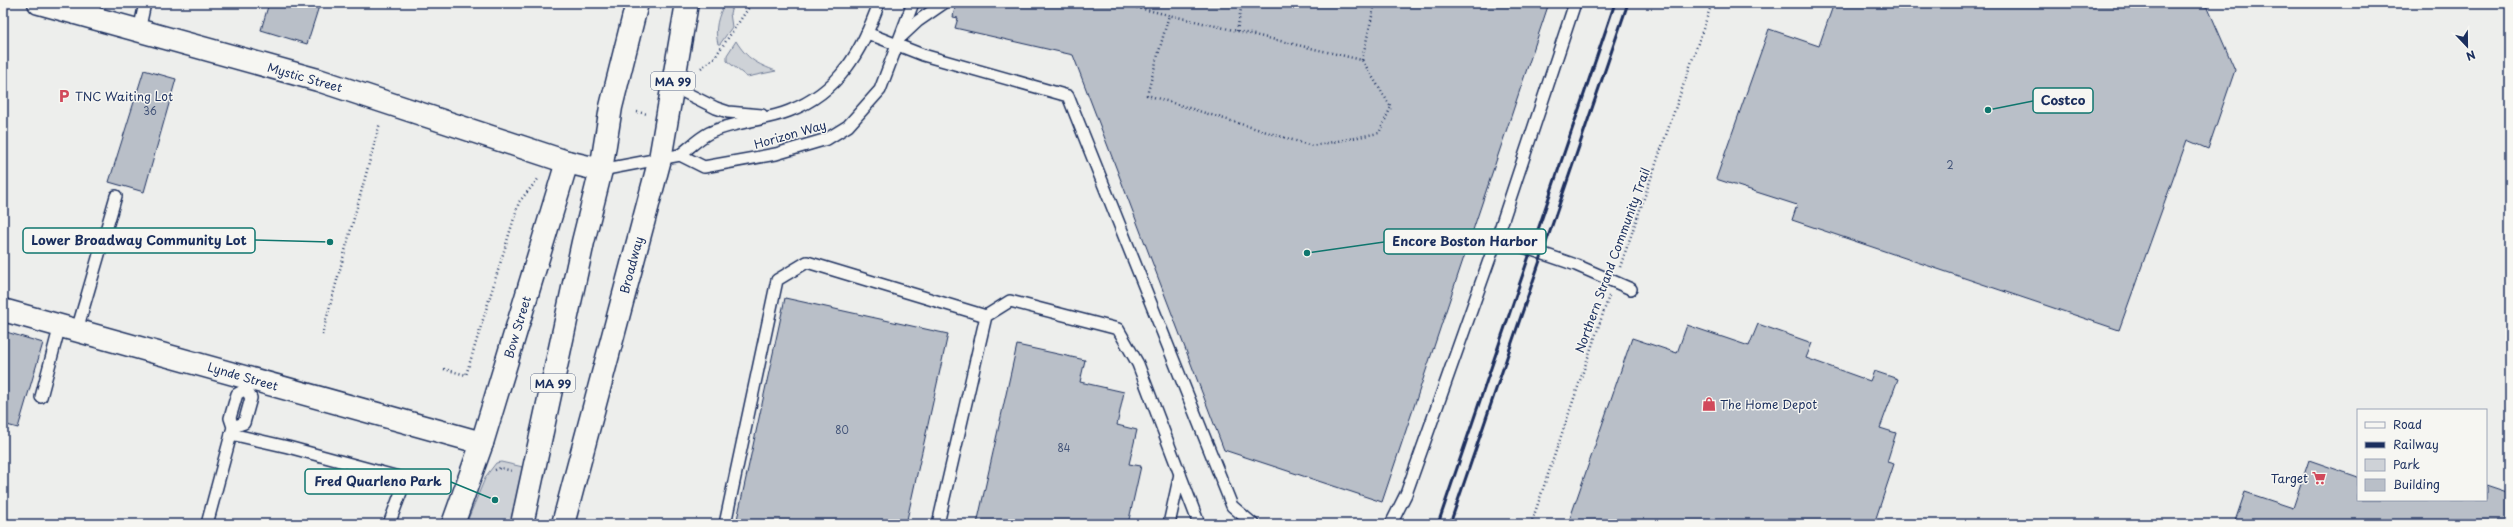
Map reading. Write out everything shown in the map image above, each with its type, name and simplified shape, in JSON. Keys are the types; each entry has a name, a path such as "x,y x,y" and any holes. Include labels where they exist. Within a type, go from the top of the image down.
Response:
{"main road":[{"name":"Mystic Street","path":"39,3 94,10 139,30 318,80 567,162"},
{"name":"MA 99","path":"522,524 583,242 601,170 611,107 637,3"},
{"name":"Broadway","path":"563,524 670,157 674,75 687,3"},
{"path":"567,162 601,170"},
{"name":"Bow Street","path":"453,524 482,443 567,162"},
{"name":"Lynde Street","path":"3,310 68,328 247,384 482,443"}],"lane":[{"path":"139,30 145,3"},
{"path":"601,170 670,157 709,133 787,112 806,103 830,85 849,67 867,33 879,3"},
{"name":"Horizon Way","path":"670,157 704,167 776,154 827,139 848,126 880,90 913,3"},
{"path":"898,42 918,21 944,3"},
{"path":"1392,524 1406,494 1497,238 1575,3"},
{"path":"867,33 898,42 923,55 1068,96 1232,506 1253,524"},
{"path":"674,75 684,92 716,108 728,112 769,116"},
{"path":"41,397 116,196"},
{"path":"1497,238 1576,265 1614,283 1631,289"},
{"path":"725,524 777,280 807,262 986,316"},
{"path":"938,524 986,316 1010,301 1118,330 1138,364 1199,524"},
{"path":"207,524 232,430 230,418 237,394 247,384"},
{"path":"232,430 406,479 390,524"},
{"path":"1169,524 1180,474"}],"path":[{"path":"701,68 715,58 752,3"},
{"path":"1118,3 1362,60"},
{"path":"1238,31 1242,3"},
{"path":"1169,15 1147,95 1312,146 1378,133 1391,107 1362,60 1375,3"},
{"name":"Northern Strand Community Trail","path":"1531,524 1712,3"},
{"path":"637,112 648,114"},
{"path":"322,335 382,117"},
{"path":"444,369 466,375 519,202 539,178 544,175"},
{"path":"493,471 500,468 515,471"}],"green space":[{"path":"725,3 734,3 730,13 732,27 720,44 718,44 716,33 717,23"},
{"path":"736,41 748,57 763,66 776,71 747,77 727,61 727,55"},
{"path":"501,462 523,467 510,524 466,524 486,476 496,463"}],"building":[{"path":"269,3 320,3 307,44 261,30"},
{"path":"956,3 1549,3 1382,502 1224,450 1073,55 955,28 958,18 953,17"},
{"path":"1834,3 2195,3 2208,8 2235,70 2208,149 2187,140 2119,330 1792,220 1797,205 1716,179 1769,29 1819,46"},
{"path":"144,70 176,79 144,192 109,182"},
{"path":"785,298 948,334 906,524 736,524"},
{"name":"The Home Depot","path":"1758,324 1812,343 1806,358 1870,381 1874,371 1898,379 1880,428 1896,433 1887,462 1894,464 1874,524 1568,524 1632,338 1677,353 1687,325 1749,346"},
{"path":"3,331 43,343 18,428 3,424"},
{"path":"1017,345 1085,360 1080,382 1124,392 1117,425 1137,430 1129,464 1141,466 1128,524 977,524"},
{"name":"Target","path":"2309,460 2357,477 2357,501 2487,501 2487,485 2510,493 2510,524 2234,524 2245,492 2293,508"}],"railway":[{"path":"1438,524 1615,3"},
{"path":"1450,524 1628,3"}],"place":[{"name":"TNC Waiting Lot","path":"64,96"},
{"name":"Costco","path":"1988,110"},
{"name":"Lower Broadway Community Lot","path":"330,242"},
{"name":"Encore Boston Harbor","path":"1307,253"},
{"name":"The Home Depot","path":"1709,404"},
{"name":"Target","path":"2319,478"},
{"name":"Fred Quarleno Park","path":"495,500"}]}
